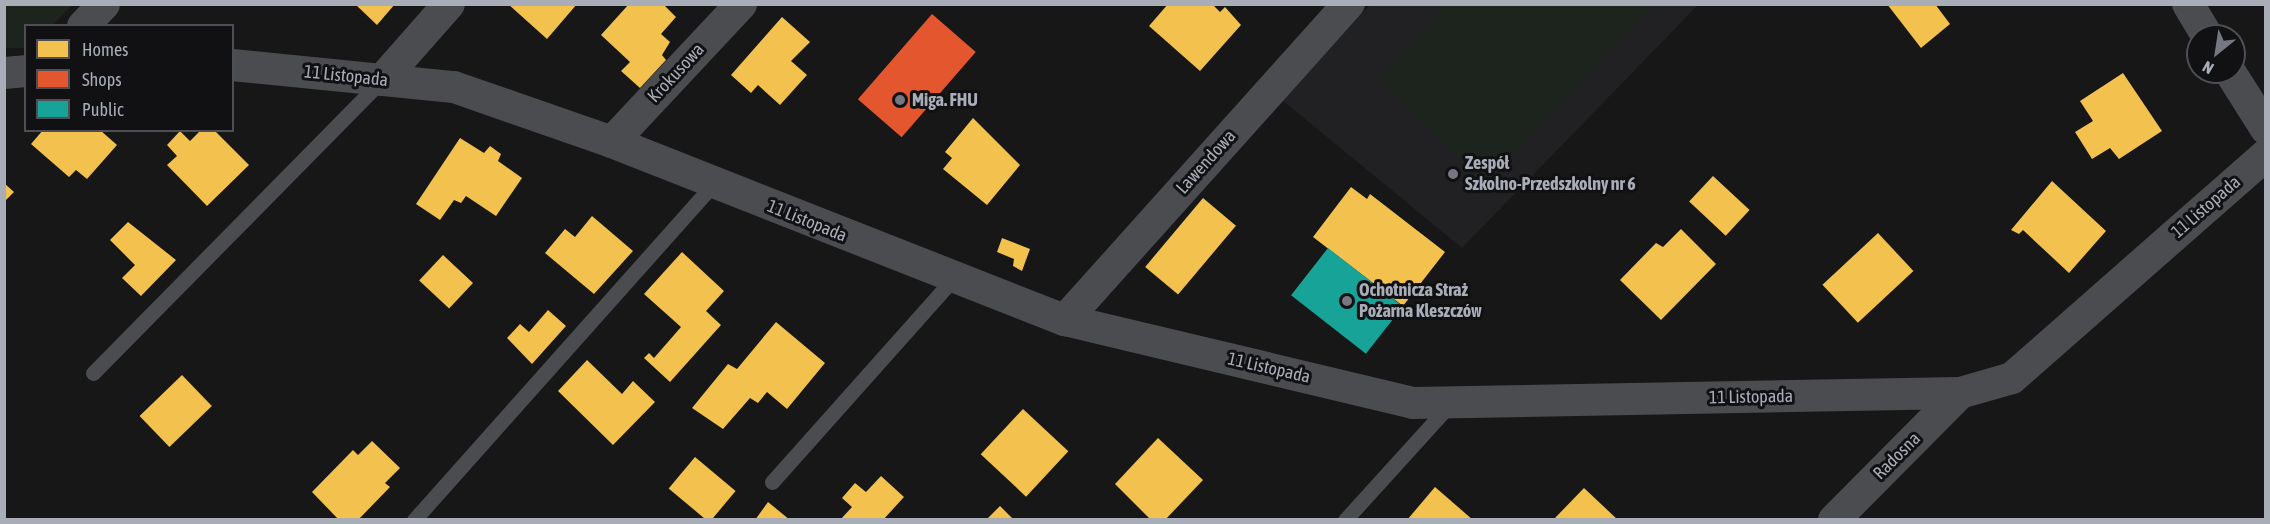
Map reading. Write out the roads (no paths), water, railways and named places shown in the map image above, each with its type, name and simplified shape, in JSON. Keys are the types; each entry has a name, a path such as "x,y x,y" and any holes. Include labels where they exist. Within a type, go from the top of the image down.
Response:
{"street":[{"path":"85,24 104,4"},
{"path":"382,80 449,4"},
{"name":"Krokusowa","path":"612,142 741,4"},
{"name":"Lawendowa","path":"1065,320 1349,4"},
{"path":"2188,4 2200,24"},
{"name":"11 Listopada","path":"234,65 453,87 612,142 952,280 1065,320 1413,402 1960,393 2012,378 2265,155"},
{"path":"4,73 24,70"},
{"path":"2237,84 2265,129"},
{"name":"Radosna","path":"1834,519 1960,393"}],"lane":[{"path":"93,373 382,80"},
{"path":"414,519 714,183"},
{"path":"772,482 952,280"},
{"path":"1346,519 1452,402"}],"place":[{"name":"Miga. FHU","path":"900,100"},
{"name":"Zespół Szkolno-Przedszkolny nr 6","path":"1453,174"},
{"name":"Ochotnicza Straż Pożarna Kleszczów","path":"1347,301"}]}
